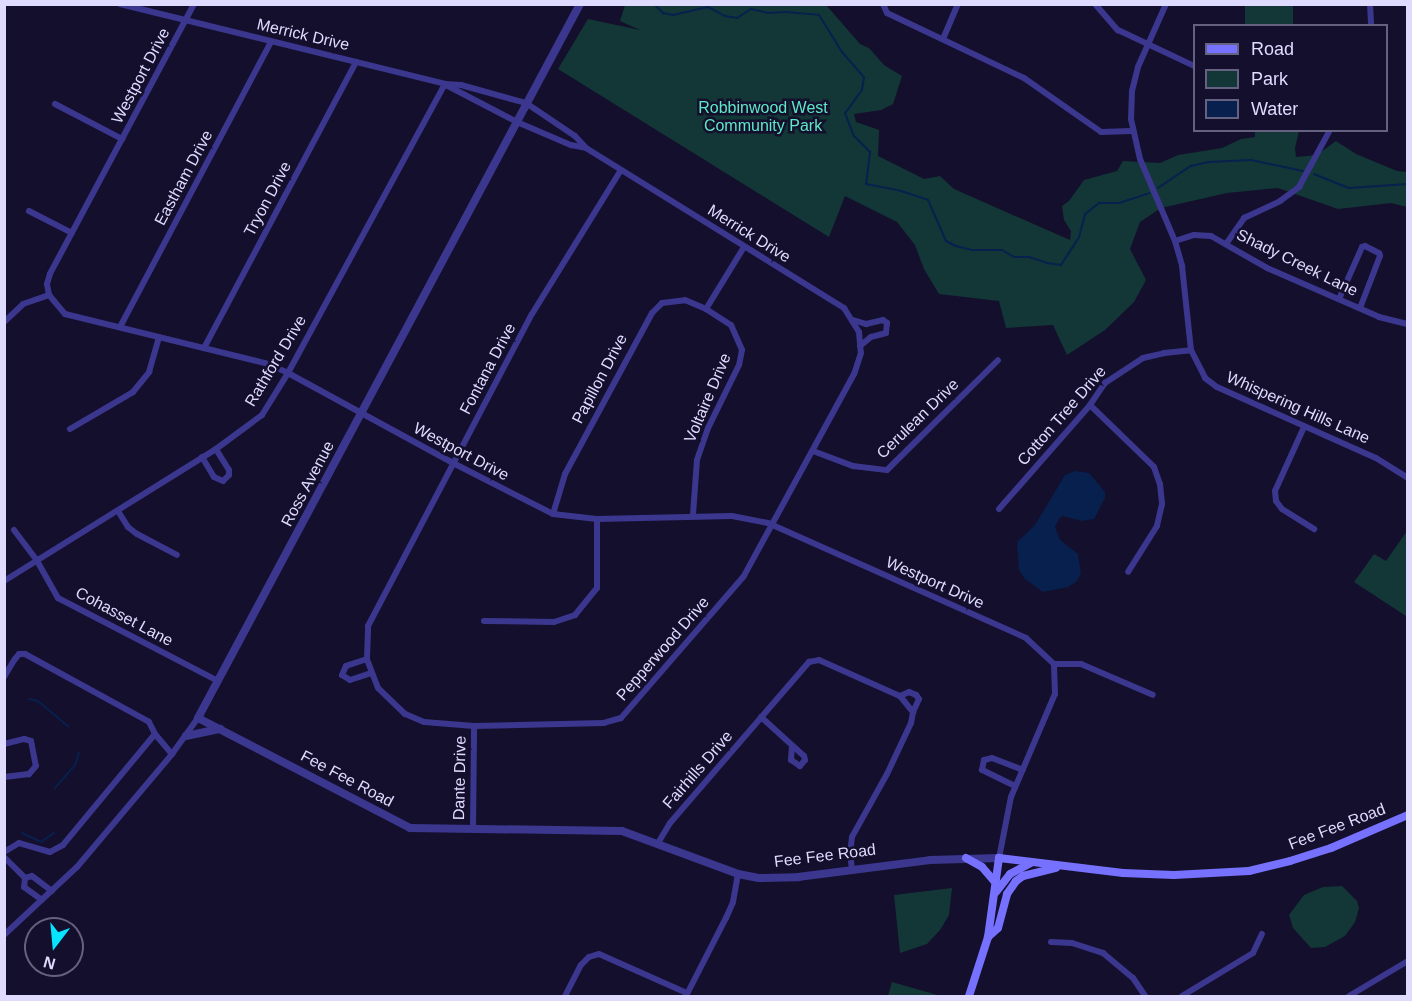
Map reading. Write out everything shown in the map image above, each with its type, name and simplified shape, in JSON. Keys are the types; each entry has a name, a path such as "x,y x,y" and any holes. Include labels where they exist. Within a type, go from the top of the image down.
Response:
{"main road":[{"name":"Fee Fee Road","path":"999,858 1062,867 1174,875 1249,871 1331,848 1407,815"},
{"path":"966,858 982,867 996,883"},
{"path":"969,996 988,937 999,858"},
{"path":"994,895 1010,874 1032,862"},
{"path":"988,937 998,928 1007,894 1016,881 1023,876 1062,867"},
{"path":"975,996 977,977"}],"street":[{"name":"Merrick Drive","path":"120,4 445,84 461,85 526,103 574,136 586,148 844,308 859,332"},
{"name":"Westport Drive","path":"194,4 50,274 48,284 50,295 65,314 265,363 288,373 453,464 553,514 597,519 693,515 750,518 1026,638 1054,664"},
{"name":"Ross Avenue","path":"4,935 77,867 172,754 198,718 579,4"},
{"path":"883,4 887,13 1024,78 1101,132 1132,131"},
{"path":"943,39 958,4"},
{"path":"1095,4 1118,30 1193,66"},
{"name":"Whispering Hills Lane","path":"1166,4 1139,64 1132,91 1132,131 1140,159 1175,241 1183,275 1191,350 1205,378 1217,387 1376,458 1407,478"},
{"path":"1370,4 1371,24"},
{"name":"Eastham Drive","path":"120,327 271,42"},
{"name":"Tryon Drive","path":"204,348 357,62"},
{"name":"Merrick Drive","path":"445,84 517,122 571,145 586,148"},
{"name":"Rathford Drive","path":"4,581 216,449 262,415 288,373 445,84"},
{"path":"55,104 122,139"},
{"path":"1226,244 1244,218 1280,201 1299,187 1329,132"},
{"name":"Fontana Drive","path":"367,659 366,636 372,616 535,310 621,170"},
{"path":"29,210 72,233"},
{"name":"Shady Creek Lane","path":"1175,241 1202,234 1226,244 1267,268 1379,317 1407,324"},
{"path":"1339,299 1362,247 1365,246 1379,253 1380,256 1360,308"},
{"path":"706,309 744,247"},
{"path":"4,322 23,304 50,295"},
{"name":"Papillon Drive","path":"553,514 565,474 651,314 662,303 673,300 685,300 706,309"},
{"name":"Voltaire Drive","path":"693,515 697,460 708,428 739,365 742,350 731,325 706,309"},
{"path":"853,320 866,324 883,320 887,324 886,333 871,338 860,346"},
{"name":"Pepperwood Drive","path":"367,659 378,688 405,714 424,722 474,726 604,723 621,718 744,576 854,374 860,346 859,332"},
{"path":"70,429 133,392 149,372 159,337"},
{"name":"Cotton Tree Drive","path":"999,509 1090,405 1105,383 1140,359 1164,352 1191,350"},
{"name":"Cerulean Drive","path":"813,451 853,466 886,470 998,360"},
{"path":"1090,405 1154,467 1160,484 1162,504 1159,520 1128,572"},
{"path":"1304,427 1275,491 1276,501 1282,509 1314,529"},
{"path":"202,457 214,477 223,481 229,475 229,470 216,449"},
{"path":"118,511 128,527 137,534 177,555"},
{"path":"484,621 554,622 569,619 575,615 597,588 597,519"},
{"name":"Cohasset Lane","path":"14,530 36,559 58,598 218,681"},
{"path":"4,677 19,654 26,654 149,722 155,734 172,754"},
{"path":"367,659 346,666 342,675 350,680 371,673"},
{"name":"Fairhills Drive","path":"658,843 670,823 761,717 814,660 827,662 900,696 913,712"},
{"path":"999,858 1005,819 1015,786 1055,694 1054,664 1081,664 1154,695"},
{"path":"852,869 850,853 852,837 888,772 911,723 919,699 916,694 909,692 900,696"},
{"path":"761,717 792,746"},
{"name":"Fee Fee Road","path":"198,718 410,828 622,831 738,874 759,878 798,877 852,869 966,858 999,858"},
{"name":"Dante Drive","path":"473,829 474,726"},
{"path":"186,736 220,729"},
{"path":"4,852 19,843 50,852 63,845 155,734"},
{"path":"4,744 24,739 31,741 36,766 29,774 4,777"},
{"path":"1015,786 982,770 984,760 992,758 1023,770"},
{"path":"4,857 25,878"},
{"path":"565,996 581,964 589,957 599,954 686,995 733,902 738,874"},
{"path":"25,878 32,876 52,891"},
{"path":"25,878 24,887 42,900"},
{"path":"1182,996 1253,953 1262,934"},
{"path":"1051,942 1072,943 1103,953 1133,978 1145,996"},
{"path":"1349,996 1407,961"}],"green space":[{"name":"Robbinwood West Community Park","path":"625,5 826,5 860,44 869,48 884,65 902,76 893,104 881,110 854,114 856,122 879,130 878,156 924,179 940,176 954,189 1070,240 1071,231 1064,220 1062,206 1069,201 1084,180 1117,171 1123,161 1160,163 1178,155 1222,148 1241,139 1255,137 1255,132 1299,132 1295,148 1296,157 1317,155 1336,141 1356,154 1397,171 1407,172 1407,207 1391,203 1338,209 1278,188 1227,193 1161,208 1140,222 1130,249 1146,280 1134,302 1105,330 1067,355 1053,325 1006,328 999,301 939,294 924,269 915,245 897,222 845,196 829,237 558,69 588,19 640,30 620,21"},
{"path":"1245,5 1293,5 1293,24 1245,24"},
{"path":"1407,531 1408,614 1406,616 1354,582 1374,554 1386,561"},
{"path":"1342,886 1357,901 1359,908 1355,922 1345,936 1325,947 1311,948 1293,928 1289,915 1304,895 1323,887"},
{"path":"952,888 949,915 940,930 927,944 900,953 894,895"},
{"path":"892,982 941,996 888,996"}],"water":[{"path":"1075,471 1089,473 1105,492 1105,498 1094,519 1082,521 1062,516 1059,519 1055,527 1060,540 1078,554 1081,574 1076,582 1068,587 1043,592 1025,579 1019,570 1017,542 1035,525 1065,475"}],"waterway":[{"path":"654,4 663,13 673,15 708,7 725,16 737,18 751,9 768,13 819,15 842,52 864,77 862,90 845,113 854,136 870,152 866,184 901,191 928,200 946,241 956,246 972,250 1002,250 1014,257 1029,257 1061,265 1079,237 1085,214 1099,203 1119,203 1149,193"},
{"path":"1158,188 1191,166 1209,162 1251,160 1303,171"},
{"path":"1314,174 1349,188 1408,184"},
{"path":"29,699 38,701 69,727"},
{"path":"55,788 75,765 79,753"},
{"path":"22,833 41,842 54,833"}]}
